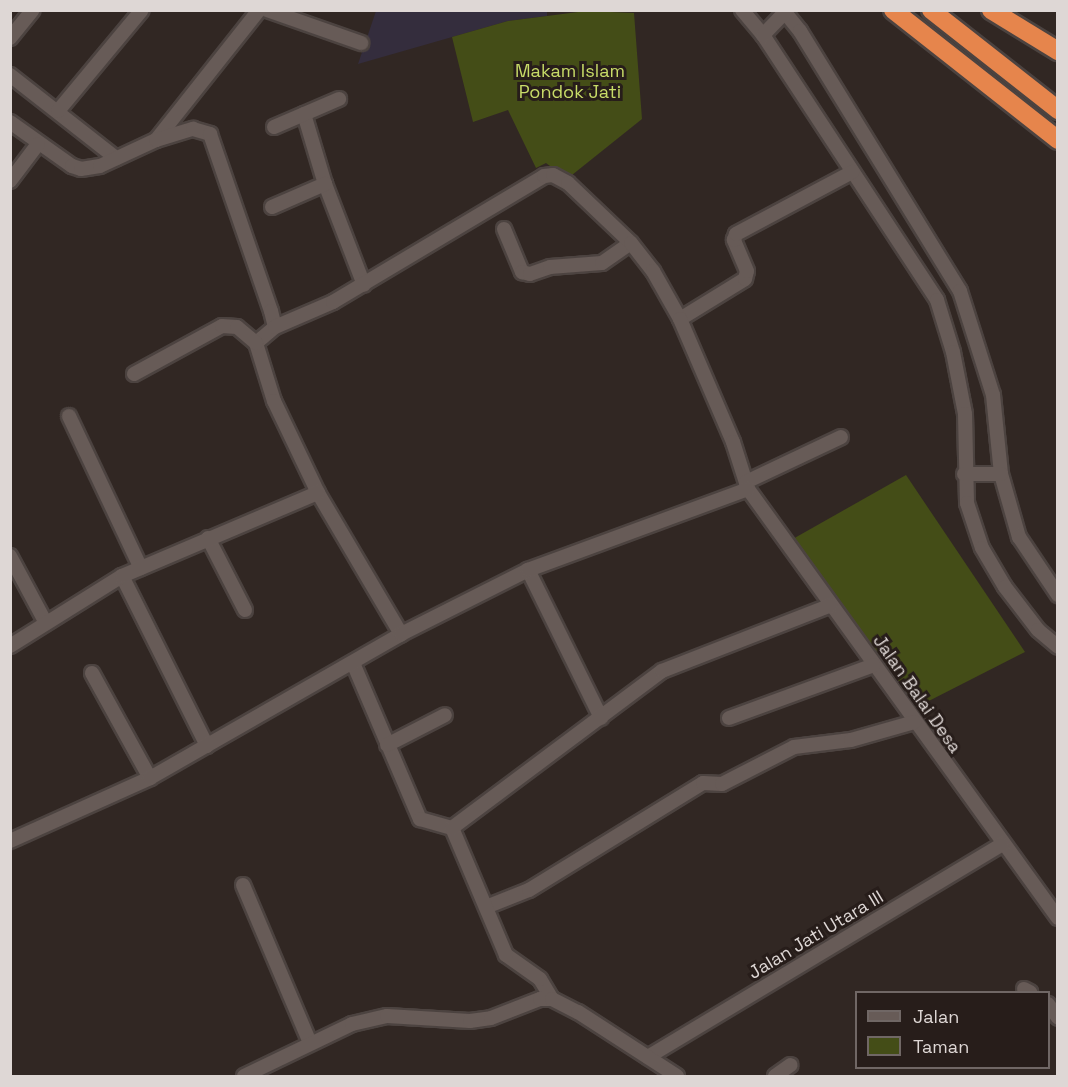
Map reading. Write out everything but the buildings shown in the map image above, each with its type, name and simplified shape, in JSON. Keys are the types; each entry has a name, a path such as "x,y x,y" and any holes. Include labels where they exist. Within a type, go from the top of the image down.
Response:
{"highway":[{"path":"893,10 1058,140"},
{"path":"931,10 1058,110"},
{"path":"991,10 1058,51"}],"street":[{"path":"10,38 33,10"},
{"path":"58,111 142,10"},
{"path":"156,140 259,10"},
{"path":"267,10 361,43"},
{"path":"742,10 764,35 937,300 953,352 965,414 964,474 967,502 982,548 1005,587 1038,630 1058,647"},
{"path":"764,35 784,11 800,31 960,291 993,394 1001,474 1018,537 1058,595"},
{"path":"10,75 116,158"},
{"path":"274,127 339,99"},
{"path":"256,343 274,327 364,285 325,184 304,114"},
{"path":"10,122 38,144 81,170 116,158 156,140 193,129 210,134 274,327"},
{"path":"10,181 38,144"},
{"path":"680,319 745,279 747,271 734,240 736,234 852,172"},
{"name":"Jalan Balai Desa","path":"364,285 553,175 568,183 631,243 653,271 680,319 747,485 914,722 1058,918"},
{"path":"272,207 325,184"},
{"path":"504,229 522,272 530,274 550,267 602,263 631,243"},
{"path":"134,374 222,326 237,327 256,343 274,401 318,493 400,634"},
{"path":"69,416 141,568"},
{"path":"10,841 150,778 400,634 528,570 747,485 841,437"},
{"path":"964,474 1001,474"},
{"path":"10,646 122,576 318,493"},
{"path":"208,538 245,610"},
{"path":"10,556 46,623"},
{"path":"528,570 600,718"},
{"path":"122,576 207,746"},
{"path":"452,828 662,671 831,605"},
{"path":"353,663 420,819 452,828"},
{"path":"729,718 874,665"},
{"path":"92,673 150,778"},
{"path":"387,745 445,715"},
{"path":"486,907 529,890 703,783 722,784 794,747 851,740 914,722"},
{"path":"452,828 506,955 540,979 552,999 677,1077"},
{"name":"Jalan Jati Utara III","path":"648,1057 1002,844"},
{"path":"243,885 310,1043"},
{"path":"244,1077 352,1024 387,1016 470,1021 491,1018 540,999 552,999"},
{"path":"775,1077 791,1065"}],"shaded area":[{"path":"376,11 547,11 547,16 508,21 358,64"}],"green space":[{"name":"Makam Islam Pondok Jati","path":"586,11 634,13 642,119 567,179 546,163 536,168 508,110 473,122 452,37 508,21"},
{"path":"906,475 1025,652 915,708 791,540"}]}
